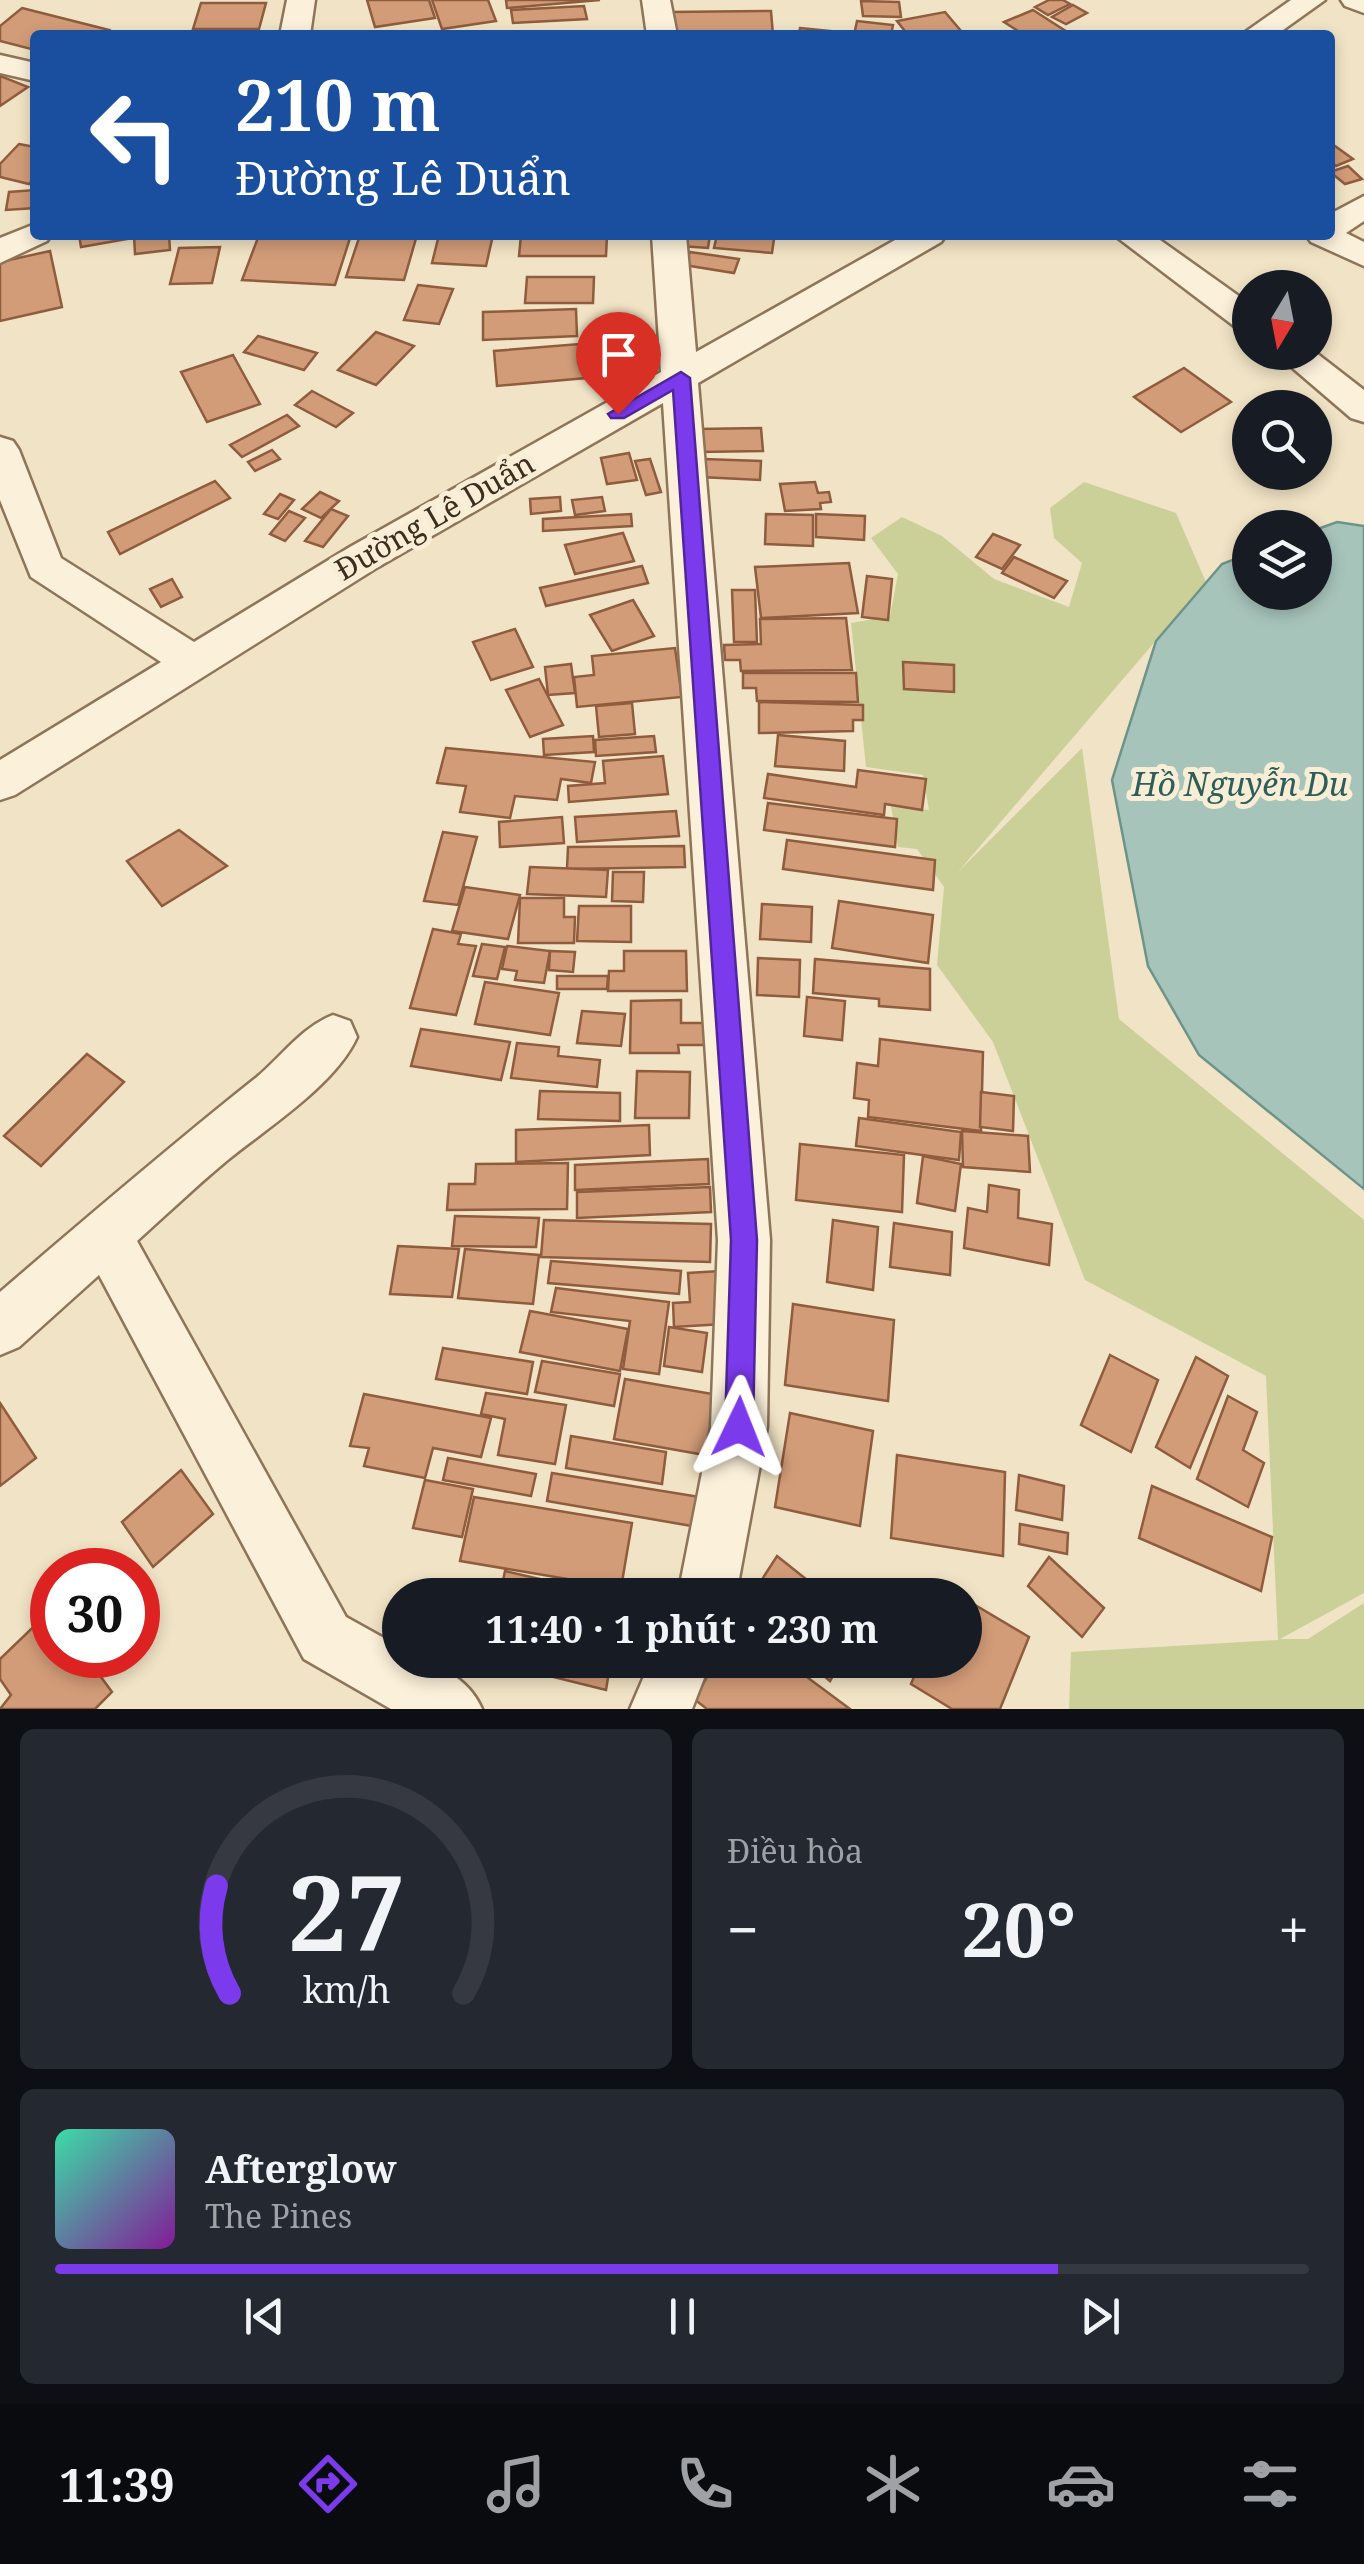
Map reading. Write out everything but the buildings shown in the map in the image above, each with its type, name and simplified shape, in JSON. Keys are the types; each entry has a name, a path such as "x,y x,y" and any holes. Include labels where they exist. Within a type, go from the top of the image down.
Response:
{"street":[{"path":"296,30 302,0"},
{"path":"656,0 661,30"},
{"path":"1264,30 1311,0"},
{"path":"1355,0 1364,4"},
{"path":"0,64 30,71"},
{"path":"1335,226 1364,206"},
{"path":"0,252 30,237"},
{"path":"668,240 744,1240 739,1427 710,1578"},
{"name":"Đường Lê Duẩn","path":"0,782 364,556 921,240"},
{"path":"1138,240 1232,308"},
{"path":"1332,240 1364,255"},
{"path":"1313,370 1364,409"},
{"path":"0,450 45,568 194,662"},
{"path":"0,1328 105,1234 278,1090 333,1037"},
{"path":"105,1234 325,1638 451,1709"},
{"path":"661,1709 673,1678"}],"green space":[{"path":"1084,482 1176,513 1206,582 958,872 1082,748 1119,1019 1364,1220 1364,1593 1280,1639 1308,1639 1364,1603 1364,1709 1069,1709 1071,1652 1278,1640 1266,1376 1085,1280 993,1042 937,965 944,887 917,849 898,847 891,806 929,810 923,775 866,767 851,623 890,616 898,574 871,538 902,517 942,536 994,579 1069,607 1082,563 1054,538 1050,508"}],"water":[{"name":"Hồ Nguyễn Du","path":"1332,524 1364,526 1364,1189 1199,1055 1148,966 1112,780 1156,641 1222,564 1232,560 1232,610 1332,610"}],"route":[{"path":"618,414 681,378 744,1240 739,1427"}]}
